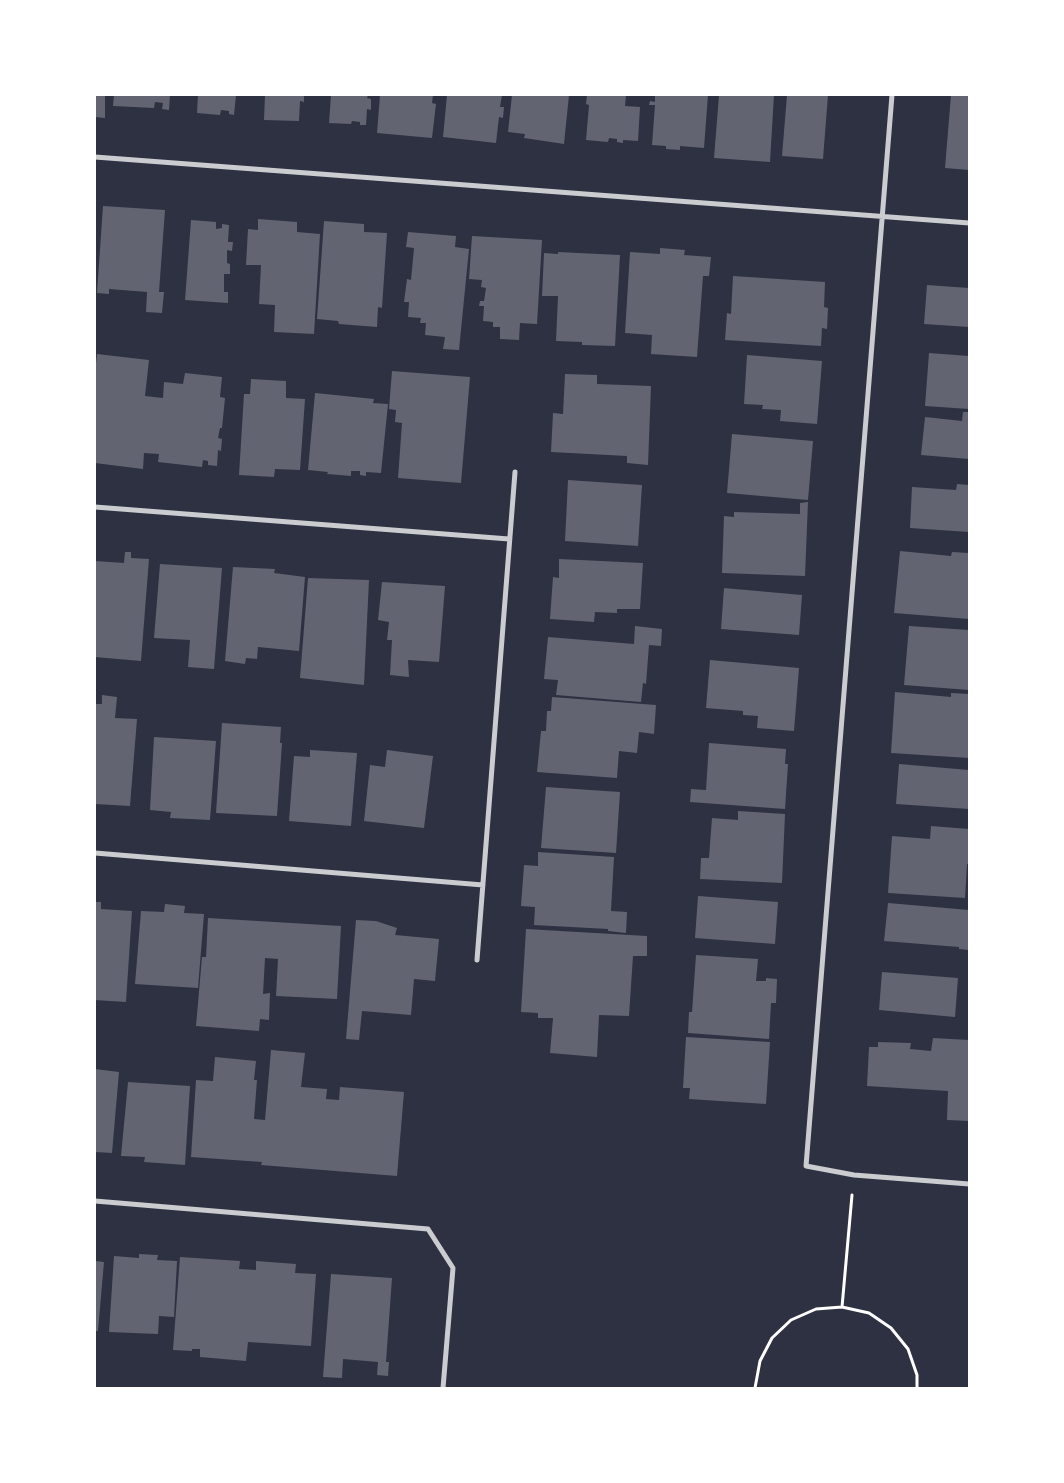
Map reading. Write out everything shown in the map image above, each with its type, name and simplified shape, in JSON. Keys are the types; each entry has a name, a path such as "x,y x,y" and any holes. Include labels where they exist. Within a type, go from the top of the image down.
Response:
{"street":[{"path":"892,95 806,1166 854,1175 969,1184"},
{"path":"95,157 969,223"},
{"path":"477,960 515,472"},
{"path":"95,507 509,540"},
{"path":"95,852 482,885"},
{"path":"95,1201 428,1229 453,1268 443,1388"}],"path":[{"path":"842,1307 854,1175"},
{"path":"755,1388 760,1361 772,1338 792,1320 800,1316 816,1309 842,1307 869,1313 891,1328 908,1349 917,1374 917,1388"}],"building":[{"path":"95,95 105,95 105,118 95,117"},
{"path":"114,95 170,95 169,110 162,109 163,103 155,102 154,108 113,106"},
{"path":"198,95 236,95 234,115 229,114 229,111 221,110 220,115 197,113"},
{"path":"265,95 304,95 304,102 300,101 299,121 264,120"},
{"path":"331,95 368,95 367,98 371,99 371,110 367,109 366,125 360,125 360,122 352,121 351,124 329,123"},
{"path":"380,95 433,95 432,103 436,104 432,138 377,133"},
{"path":"447,95 502,95 500,107 504,107 503,118 499,117 496,143 443,137"},
{"path":"512,95 569,95 564,144 524,138 525,134 508,132"},
{"path":"587,95 626,95 625,106 640,107 638,141 623,140 623,143 617,142 617,139 609,138 608,142 586,140 589,105 586,104"},
{"path":"655,95 708,95 704,148 680,146 680,150 652,145 655,105 649,105 650,101 655,102"},
{"path":"719,95 774,95 770,162 714,158"},
{"path":"787,95 828,95 823,159 782,156"},
{"path":"951,95 969,95 969,170 945,168"},
{"path":"103,206 165,210 159,292 164,292 162,313 146,312 147,292 109,289 109,294 97,293"},
{"path":"258,219 297,222 297,232 320,234 314,334 274,332 275,305 259,304 261,265 246,265 248,229 258,230"},
{"path":"191,220 216,222 216,229 222,228 222,224 229,225 228,242 233,242 232,251 227,250 227,263 230,264 230,274 224,274 224,292 228,292 228,303 185,300"},
{"path":"324,221 364,224 364,232 387,233 382,308 378,307 377,327 339,324 338,321 317,319"},
{"path":"408,232 456,236 455,247 469,249 459,350 443,349 445,337 425,335 426,323 420,323 421,318 408,317 409,302 404,302 407,279 411,280 414,248 406,247"},
{"path":"472,236 542,240 537,324 520,323 519,340 500,339 500,327 493,327 493,322 483,321 484,306 479,306 480,301 484,301 486,288 481,287 482,280 469,279"},
{"path":"660,248 685,250 684,255 711,257 709,276 703,276 697,357 651,354 652,335 625,333 630,252 660,254"},
{"path":"558,252 620,255 615,346 582,345 582,342 556,341 558,296 542,296 544,253 558,254"},
{"path":"733,276 825,282 824,307 828,308 827,329 822,328 821,346 725,340 727,313 731,314"},
{"path":"927,285 969,288 969,327 924,324"},
{"path":"929,353 969,356 969,409 925,406"},
{"path":"97,354 149,360 145,396 163,398 164,382 183,384 185,373 222,377 220,397 225,398 222,428 220,428 218,438 222,439 221,451 218,450 217,466 208,465 208,461 203,460 202,467 158,462 159,454 144,453 143,469 95,463 95,373"},
{"path":"747,355 822,361 817,424 780,421 781,410 762,409 763,405 744,404"},
{"path":"392,371 470,377 461,483 398,478 402,423 395,422 396,410 389,409"},
{"path":"565,374 597,375 597,384 651,386 648,465 627,463 627,456 551,452 553,413 563,414"},
{"path":"251,379 286,381 286,398 305,399 300,470 275,469 274,477 239,475 244,394 250,394"},
{"path":"315,393 374,399 373,403 388,404 381,473 366,472 366,476 360,475 360,471 351,471 351,476 308,470"},
{"path":"963,412 969,412 969,459 921,455 925,417 962,421"},
{"path":"732,434 813,441 808,500 727,493"},
{"path":"568,480 642,485 638,546 565,541"},
{"path":"957,484 969,485 969,532 910,528 912,487 956,490"},
{"path":"808,502 805,576 722,573 724,516 734,517 734,512 800,514 800,503"},
{"path":"900,551 951,556 952,552 969,553 969,619 894,613"},
{"path":"125,552 131,552 131,558 149,559 141,661 95,657 95,561 124,563"},
{"path":"559,559 643,563 640,609 617,609 617,613 595,612 594,622 550,619 553,577 559,578"},
{"path":"160,564 222,568 214,669 188,667 190,640 154,638"},
{"path":"233,567 275,569 274,573 305,577 299,651 258,647 257,659 246,658 245,664 225,661"},
{"path":"308,578 369,580 364,685 300,678"},
{"path":"382,582 445,586 439,662 408,660 409,677 390,675 392,640 387,640 389,622 378,620"},
{"path":"724,588 802,595 799,635 721,629"},
{"path":"635,626 662,629 661,646 649,645 646,684 643,683 641,702 556,695 558,680 544,679 548,637 634,644"},
{"path":"909,626 969,630 969,690 904,685"},
{"path":"710,660 799,668 794,731 757,728 758,716 743,715 743,711 706,708"},
{"path":"895,692 951,697 951,693 969,694 969,758 891,753"},
{"path":"102,695 117,697 115,718 137,719 130,806 95,804 95,704 102,704"},
{"path":"552,697 656,705 654,734 639,732 637,753 619,751 617,778 537,772 541,731 546,731 547,711 551,711"},
{"path":"222,723 281,727 280,743 282,743 277,816 216,813"},
{"path":"154,737 216,741 210,820 170,818 171,812 150,810"},
{"path":"709,743 786,749 785,764 788,764 785,809 690,802 691,789 706,790"},
{"path":"310,750 357,753 351,826 289,821 294,756 310,757"},
{"path":"387,750 433,756 424,828 364,821 370,765 385,767"},
{"path":"899,764 969,770 969,809 896,804"},
{"path":"546,787 620,792 616,853 541,848"},
{"path":"738,811 785,814 782,883 700,879 701,858 709,858 712,818 738,820"},
{"path":"931,826 969,829 969,864 967,864 965,898 888,893 892,836 930,839"},
{"path":"538,852 614,857 611,911 627,912 626,933 608,931 608,929 534,925 535,907 521,906 524,865 538,866"},
{"path":"698,896 778,902 775,944 695,938"},
{"path":"95,902 101,902 101,909 132,911 126,1002 95,1000"},
{"path":"888,903 969,910 969,950 959,949 959,947 884,941"},
{"path":"165,904 185,906 184,913 204,914 198,988 135,984 141,911 164,912"},
{"path":"208,918 341,926 337,999 276,996 278,959 265,958 263,994 270,993 269,1020 260,1019 259,1031 196,1026 202,957 206,957"},
{"path":"356,920 376,921 397,928 395,935 439,939 435,981 414,979 411,1015 362,1011 359,1040 346,1039"},
{"path":"526,929 647,936 647,956 633,956 629,1016 599,1015 597,1057 550,1053 553,1018 538,1018 538,1013 521,1012"},
{"path":"696,955 758,959 756,981 766,981 766,978 777,979 776,1003 771,1003 769,1039 688,1033 689,1012 692,1012"},
{"path":"882,972 958,978 955,1017 879,1010"},
{"path":"686,1037 770,1042 766,1104 689,1099 690,1088 683,1088"},
{"path":"933,1038 969,1040 969,1121 947,1120 948,1091 867,1086 869,1047 878,1047 878,1042 911,1043 910,1049 931,1051"},
{"path":"271,1050 305,1053 301,1087 327,1089 326,1099 339,1100 340,1087 404,1092 397,1176 261,1165 262,1162 191,1157 196,1080 213,1081 215,1057 256,1061 254,1080 257,1080 254,1119 265,1120"},
{"path":"95,1069 119,1072 112,1153 95,1152"},
{"path":"128,1082 190,1086 185,1165 144,1162 145,1157 121,1156"},
{"path":"139,1254 158,1255 157,1260 177,1261 174,1317 159,1316 158,1334 109,1332 114,1256 139,1258"},
{"path":"180,1257 240,1261 239,1269 256,1270 256,1261 296,1264 295,1273 316,1274 311,1346 248,1342 246,1361 200,1357 200,1349 192,1349 192,1351 173,1350"},
{"path":"95,1261 104,1262 98,1331 95,1331"},
{"path":"331,1274 392,1278 386,1362 389,1362 388,1376 377,1375 378,1362 343,1359 342,1378 323,1377"}]}
